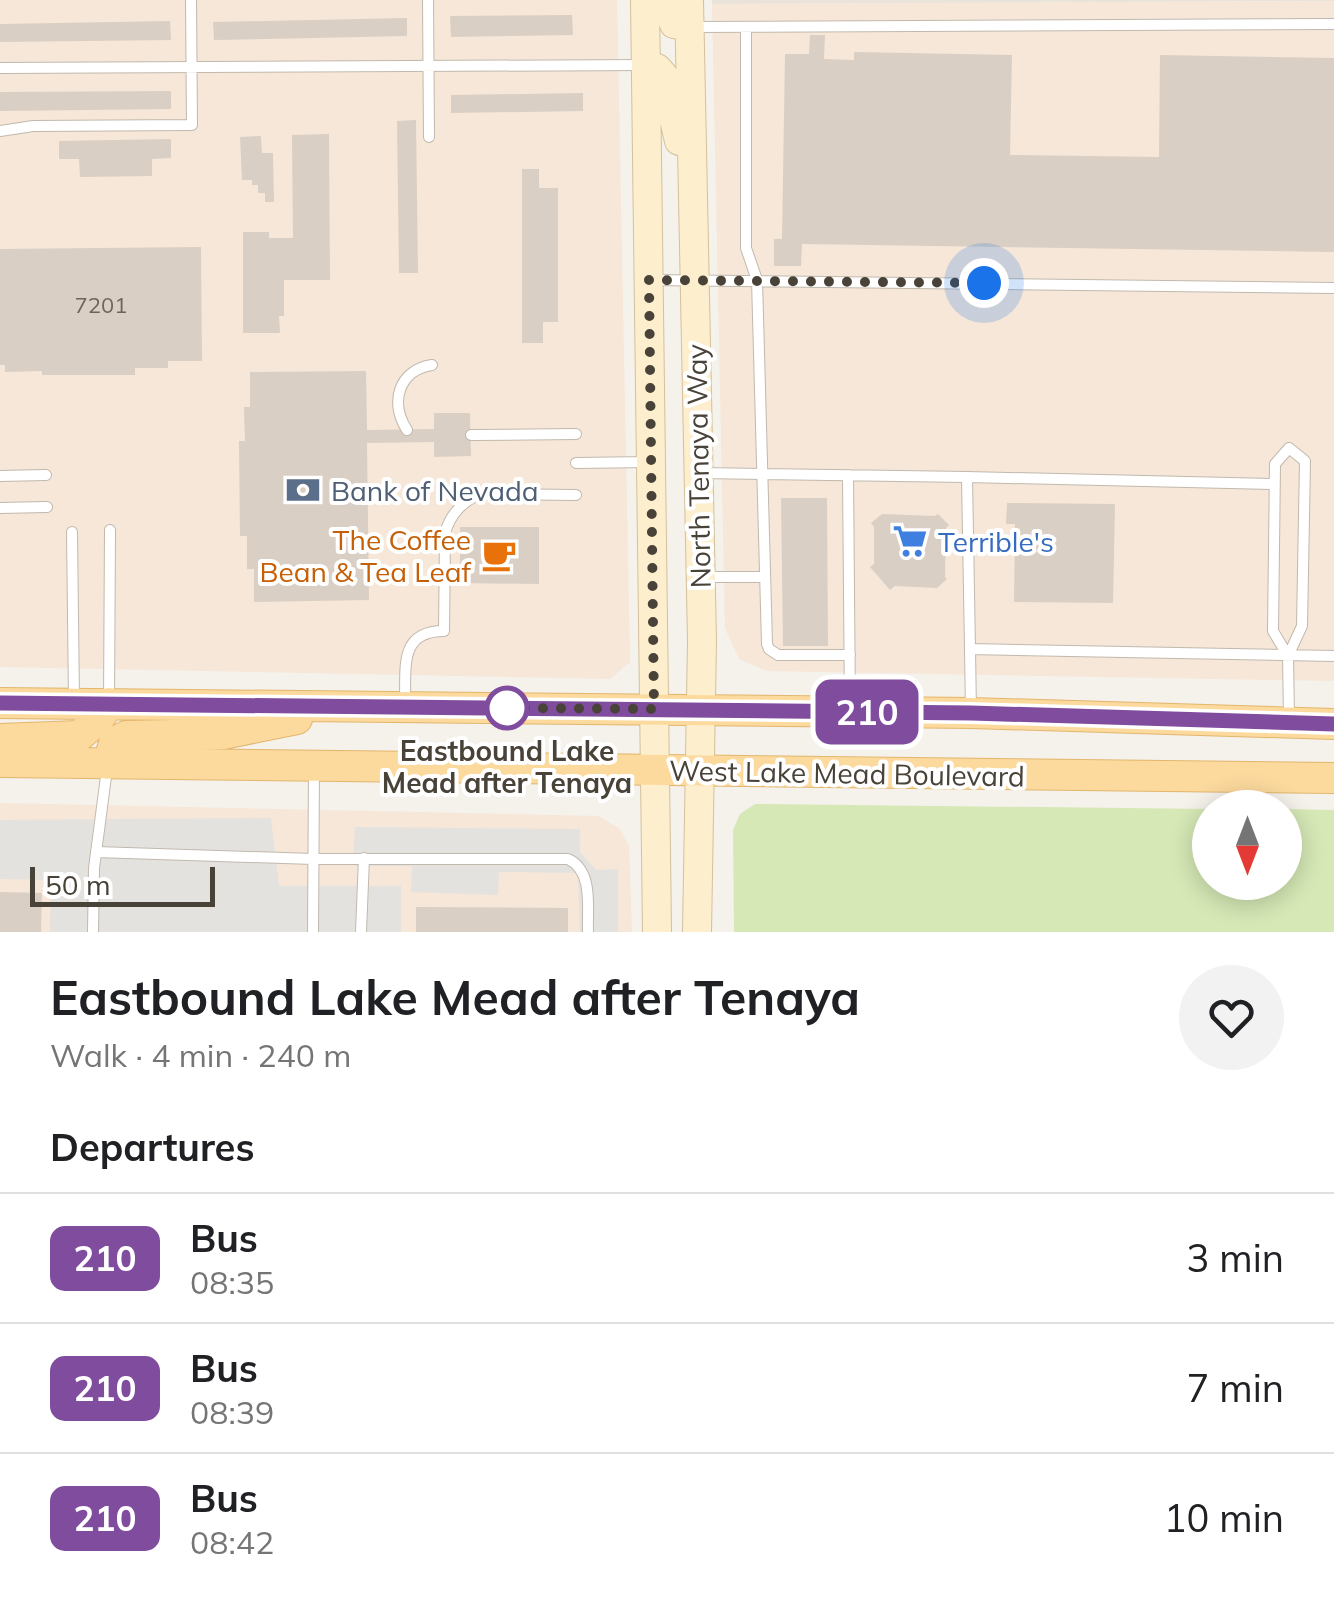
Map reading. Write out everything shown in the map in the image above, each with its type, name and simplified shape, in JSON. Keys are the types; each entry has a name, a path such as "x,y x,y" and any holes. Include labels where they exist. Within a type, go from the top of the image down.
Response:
{"main road":[{"name":"North Tenaya Way","path":"645,0 657,932"},
{"path":"665,0 674,24 689,14"},
{"name":"North Tenaya Way","path":"689,14 700,577 698,932"},
{"path":"646,65 662,72 666,82 693,212"},
{"path":"0,703 850,711 1334,724"},
{"path":"0,739 79,736 99,719 109,703"},
{"path":"108,764 114,743 126,736 222,734 359,707"},
{"path":"1289,724 1289,778"},
{"name":"West Lake Mead Boulevard","path":"0,762 1334,778"}],"lane":[{"path":"0,131 33,126 192,125 191,0"},
{"path":"428,0 430,137"},
{"path":"689,14 746,27 1334,24"},
{"path":"746,27 746,248 757,280 768,649 778,654 850,655"},
{"path":"0,68 646,65"},
{"path":"649,280 1334,288"},
{"path":"407,430 400,417 400,389 410,373 432,365"},
{"path":"470,435 576,434"},
{"path":"1288,656 1273,631 1274,464 1289,448 1305,461 1302,626 1288,656 1289,724"},
{"path":"576,462 651,462"},
{"path":"698,472 1274,484"},
{"path":"0,476 46,475"},
{"path":"848,476 850,711"},
{"path":"967,477 971,713"},
{"path":"405,708 406,665 411,645 423,634 444,631 448,521 481,494 576,495"},
{"path":"0,508 46,507"},
{"path":"109,703 110,530"},
{"path":"72,532 74,703"},
{"path":"700,577 764,577"},
{"path":"970,649 1334,656"},
{"path":"93,932 96,852 108,764"},
{"path":"313,932 314,767"},
{"path":"96,852 313,860 568,860 578,864 586,876 588,932"},
{"path":"362,932 364,858"}],"shaded area":[{"path":"0,0 617,0 630,662 610,679 0,667"},
{"path":"712,0 1334,0 1334,1 712,4"},
{"path":"1334,1 1334,681 767,671 739,659 725,628 712,4"},
{"path":"0,803 598,816 619,828 629,846 632,932 0,932"},
{"path":"271,818 279,886 401,886 401,932 50,932 51,880 0,879 0,820"},
{"path":"355,827 580,829 580,852 596,870 618,869 618,932 580,932 578,873 499,872 498,895 411,892 412,866 353,866"}],"green space":[{"path":"755,804 1192,809 1192,900 1302,900 1302,809 1334,810 1334,932 734,932 733,830 740,814"}],"building":[{"path":"572,15 573,35 451,37 450,16"},
{"path":"407,18 407,36 214,40 213,22"},
{"path":"170,21 171,40 0,42 0,24"},
{"path":"810,35 825,35 824,59 854,60 854,52 1012,55 1010,155 1159,157 1160,55 1334,58 1334,252 802,244 801,266 774,266 774,239 782,239 785,54 809,54"},
{"path":"171,91 171,109 0,111 0,92"},
{"path":"583,93 583,111 451,113 451,95"},
{"path":"416,120 418,273 399,273 397,121"},
{"path":"329,134 330,280 284,280 280,333 243,333 243,232 269,232 269,238 293,238 292,135"},
{"path":"261,136 262,153 273,153 274,202 265,202 265,193 258,193 258,185 252,185 252,180 242,180 240,137"},
{"path":"171,139 171,158 152,159 152,176 80,177 79,159 59,159 59,141"},
{"path":"522,169 539,169 539,188 558,188 558,322 543,322 543,343 522,343"},
{"path":"201,247 202,361 168,361 168,368 135,368 135,375 42,375 42,371 5,372 5,365 0,365 0,249"},
{"name":"Bank of Nevada","path":"366,371 367,430 434,429 434,413 470,413 471,456 434,457 434,442 367,443 369,600 254,602 254,569 247,569 247,536 240,536 239,441 245,441 244,407 250,407 250,372"},
{"path":"781,498 827,498 828,646 783,646"},
{"path":"1007,503 1115,504 1113,603 1014,602 1015,524 1006,524"},
{"path":"882,514 938,514 949,525 947,579 937,588 895,586 890,590 870,567 874,564 871,523"},
{"name":"The Coffee Bean & Tea Leaf","path":"460,527 539,527 539,584 460,583"},
{"path":"0,892 42,893 41,932 0,932"},
{"path":"416,907 568,908 568,932 416,932"}],"bus line":[{"name":"210","path":"0,703 971,713 1334,724"}],"place":[{"name":"Bank of Nevada","path":"303,490"},
{"name":"Terrible's","path":"910,541"},
{"name":"The Coffee Bean & Tea Leaf","path":"499,555"},
{"name":"Eastbound Lake Mead after Tenaya","path":"507,708"}],"route":[{"path":"507,708 654,709 649,280 984,283"}]}
